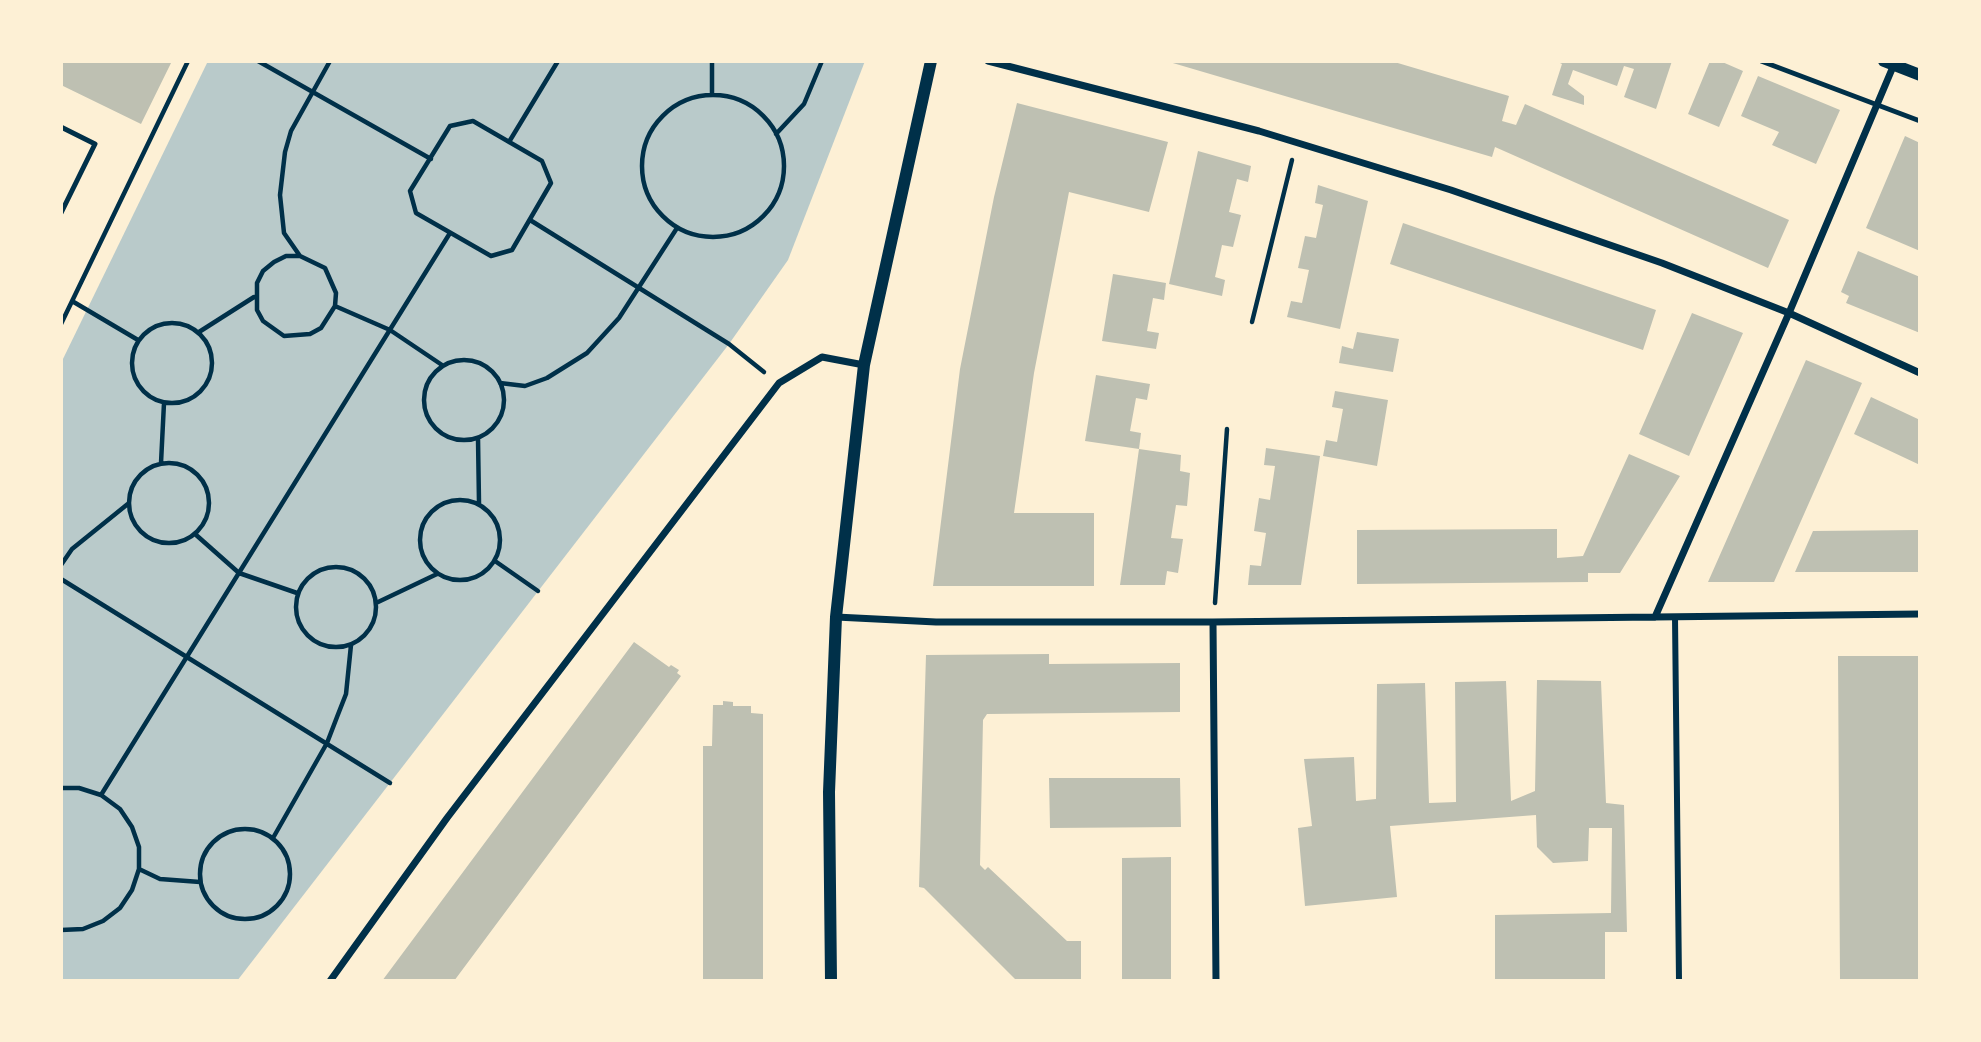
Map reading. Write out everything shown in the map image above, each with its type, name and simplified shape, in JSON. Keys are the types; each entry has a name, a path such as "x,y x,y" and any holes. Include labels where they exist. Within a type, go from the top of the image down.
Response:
{"street":[{"path":"831,981 829,792 836,617 864,365 931,61"},
{"path":"988,61 1297,142 1464,194 1662,263 1789,313 1920,373"},
{"path":"1655,617 1789,313 1877,104 1891,62 1920,75"},
{"path":"330,981 447,818 779,383 822,357 864,365"},
{"path":"836,617 936,622 1213,622 1920,614"},
{"path":"1675,617 1679,981"},
{"path":"1213,622 1216,981"}],"lane":[{"path":"1761,61 1920,121"},
{"path":"61,127 95,144 61,213"}],"path":[{"path":"61,324 188,61"},
{"path":"258,61 432,159"},
{"path":"300,256 284,233 280,195 285,152 291,131 330,61"},
{"path":"509,142 558,61"},
{"path":"712,61 712,93"},
{"path":"776,134 804,104 822,61"},
{"path":"712,93 735,97 755,107 771,123 785,163 782,185 774,204 759,220 741,232 720,237 699,236 677,228 659,213 647,193 641,171 643,147 653,126 668,109 689,98 712,93"},
{"path":"473,121 542,161 551,183 512,250 491,256 416,213 410,191 432,159 450,126 473,121"},
{"path":"1252,322 1297,142"},
{"path":"530,220 729,344 779,383"},
{"path":"500,383 525,386 547,378 587,353 612,327 677,228"},
{"path":"102,795 450,233"},
{"path":"286,256 300,256 325,268 336,293 335,306 321,328 310,334 284,336 263,321 255,297 263,271 286,256"},
{"path":"199,332 255,297"},
{"path":"72,301 138,340"},
{"path":"335,306 390,330 442,365"},
{"path":"160,324 187,325 199,332 212,356 208,382 190,400 164,403 152,398 135,379 133,353 138,340 160,324"},
{"path":"469,359 481,363 500,383 504,396 498,422 478,438 466,441 441,434 425,413 425,387 442,365 469,359"},
{"path":"161,463 164,403"},
{"path":"1213,622 1227,429"},
{"path":"478,438 479,503"},
{"path":"161,463 187,466 206,485 210,499 209,512 195,534 184,541 159,542 137,527 129,503 131,489 138,477 161,463"},
{"path":"452,500 479,503 490,511 498,523 500,550 495,561 487,571 463,581 437,574 422,553 422,527 439,505 452,500"},
{"path":"61,565 72,549 129,503"},
{"path":"195,534 239,573 297,593"},
{"path":"495,561 538,591"},
{"path":"341,566 365,578 376,603 370,628 351,645 325,646 303,632 297,620 297,593 314,572 341,566"},
{"path":"376,603 437,574"},
{"path":"61,579 390,783"},
{"path":"273,838 327,743 346,694 351,645"},
{"path":"61,788 79,788 102,795 120,809 132,827 139,848 138,869 126,899 103,921 83,929 61,930"},
{"path":"243,828 259,830 283,848 290,876 287,890 270,912 242,920 228,916 205,897 200,882 200,866 205,851 228,831 243,828"},
{"path":"138,869 160,879 200,882"}],"shaded area":[{"path":"208,61 865,61 788,260 729,344 237,981 61,981 61,363"}],"building":[{"path":"61,61 172,61 141,124 61,85"},
{"path":"1166,61 1391,61 1509,96 1502,121 1516,125 1525,104 1789,220 1768,268 1495,147 1492,157"},
{"path":"1556,61 1672,61 1656,109 1624,97 1634,69 1624,66 1617,86 1573,70 1568,84 1584,96 1584,105 1552,95 1562,64"},
{"path":"1710,61 1720,61 1743,71 1719,127 1688,114"},
{"path":"1758,76 1840,110 1816,164 1772,145 1779,132 1741,116"},
{"path":"1017,103 1168,142 1149,212 1069,192 1034,373 1014,513 1094,513 1094,586 933,586 960,369 994,197"},
{"path":"1905,136 1920,143 1920,251 1866,228"},
{"path":"1198,151 1251,166 1248,182 1237,179 1229,212 1241,215 1233,247 1222,245 1215,277 1225,280 1222,296 1169,284"},
{"path":"1318,185 1368,201 1340,329 1287,317 1291,301 1302,303 1309,270 1298,268 1305,236 1316,238 1323,205 1315,203"},
{"path":"1403,223 1656,310 1643,350 1390,264"},
{"path":"1858,251 1920,277 1920,333 1846,303 1849,296 1841,292"},
{"path":"1113,274 1166,283 1164,300 1153,298 1147,331 1159,333 1156,349 1102,341"},
{"path":"1692,313 1743,333 1689,456 1639,434"},
{"path":"1357,332 1399,339 1393,372 1339,363 1342,346 1353,349"},
{"path":"1806,360 1862,383 1774,582 1708,582"},
{"path":"1096,375 1150,384 1147,400 1136,398 1130,431 1141,433 1139,449 1085,441"},
{"path":"1335,391 1388,400 1377,466 1323,456 1326,440 1337,442 1343,409 1332,407"},
{"path":"1871,397 1920,420 1920,465 1854,434"},
{"path":"1266,448 1320,456 1301,585 1248,585 1250,565 1261,566 1266,533 1254,531 1259,498 1270,500 1275,466 1264,465"},
{"path":"1139,449 1181,455 1180,471 1190,473 1187,506 1176,505 1171,538 1183,539 1178,573 1167,571 1165,585 1120,585"},
{"path":"1629,454 1680,476 1620,573 1588,573 1588,582 1357,584 1357,530 1557,529 1557,558 1583,556"},
{"path":"1920,530 1920,572 1795,572 1813,531"},
{"path":"634,642 669,667 671,665 679,670 677,673 681,676 454,981 382,981"},
{"path":"1049,654 1049,664 1180,663 1180,712 987,714 983,720 980,865 985,870 988,867 1067,941 1081,941 1081,981 1017,981 924,888 919,887 926,655"},
{"path":"1838,656 1920,656 1920,981 1840,981"},
{"path":"1537,680 1601,681 1606,803 1624,805 1627,932 1605,932 1605,981 1495,981 1495,915 1611,913 1612,828 1589,828 1588,861 1553,863 1537,847 1536,815 1390,826 1397,897 1305,906 1298,828 1312,826 1304,759 1354,757 1356,801 1376,799 1377,684 1425,683 1429,803 1456,802 1455,682 1506,681 1511,801 1535,791"},
{"path":"723,701 733,702 733,706 751,706 751,713 763,714 763,981 703,981 703,746 712,746 713,705 723,705"},
{"path":"1049,778 1180,778 1181,827 1050,828"},
{"path":"1171,857 1171,981 1122,981 1122,858"}]}
